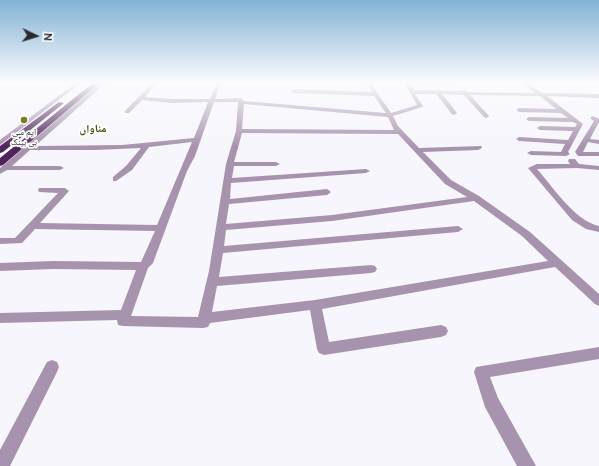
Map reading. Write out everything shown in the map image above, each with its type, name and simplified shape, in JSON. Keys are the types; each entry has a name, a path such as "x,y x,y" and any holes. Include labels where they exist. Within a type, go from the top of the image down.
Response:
{"highway":[{"path":"0,150 59,104"},
{"path":"3,166 31,137 72,104"}],"street":[{"path":"0,143 51,104"},
{"path":"3,166 28,148 80,104"},
{"path":"127,112 135,104"},
{"path":"0,267 143,266 148,263 183,171 192,156 196,140 211,104"},
{"path":"143,266 123,321 203,323 218,250 230,164 239,131 241,104"},
{"path":"261,104 390,115 420,106 419,104"},
{"path":"382,104 399,132 448,182 476,198 526,234 599,301"},
{"path":"447,104 454,113"},
{"path":"475,104 486,116"},
{"path":"552,104 580,124 564,152 577,166"},
{"path":"519,110 562,111"},
{"path":"529,119 596,118 596,128 586,140 579,152 582,154"},
{"path":"540,128 570,128 577,130"},
{"path":"239,131 399,132"},
{"path":"31,137 41,137"},
{"path":"519,139 570,142"},
{"path":"28,148 106,149 146,146 174,140 196,140"},
{"path":"586,140 599,142"},
{"path":"116,179 130,168 146,146"},
{"path":"418,150 478,148"},
{"path":"531,153 599,154"},
{"path":"230,164 276,164"},
{"path":"3,166 60,168"},
{"path":"599,168 577,166 537,166 532,168 574,218 585,225 599,229"},
{"path":"227,181 366,171"},
{"path":"0,241 18,241 65,191 42,190"},
{"path":"224,202 327,192"},
{"path":"221,227 332,218 476,198"},
{"path":"585,225 583,229 590,236"},
{"path":"32,226 161,228"},
{"path":"218,250 458,229"},
{"path":"204,318 315,305 557,263"},
{"path":"212,282 371,269"},
{"path":"315,305 324,349 441,331"},
{"path":"0,318 126,315"},
{"path":"527,466 491,402 481,372 599,353"},
{"path":"1,466 52,367"}],"place":[{"name":"ایم سی بی بینک","path":"24,120"}],"district":[{"name":"مناواں","path":"93,128"}]}
